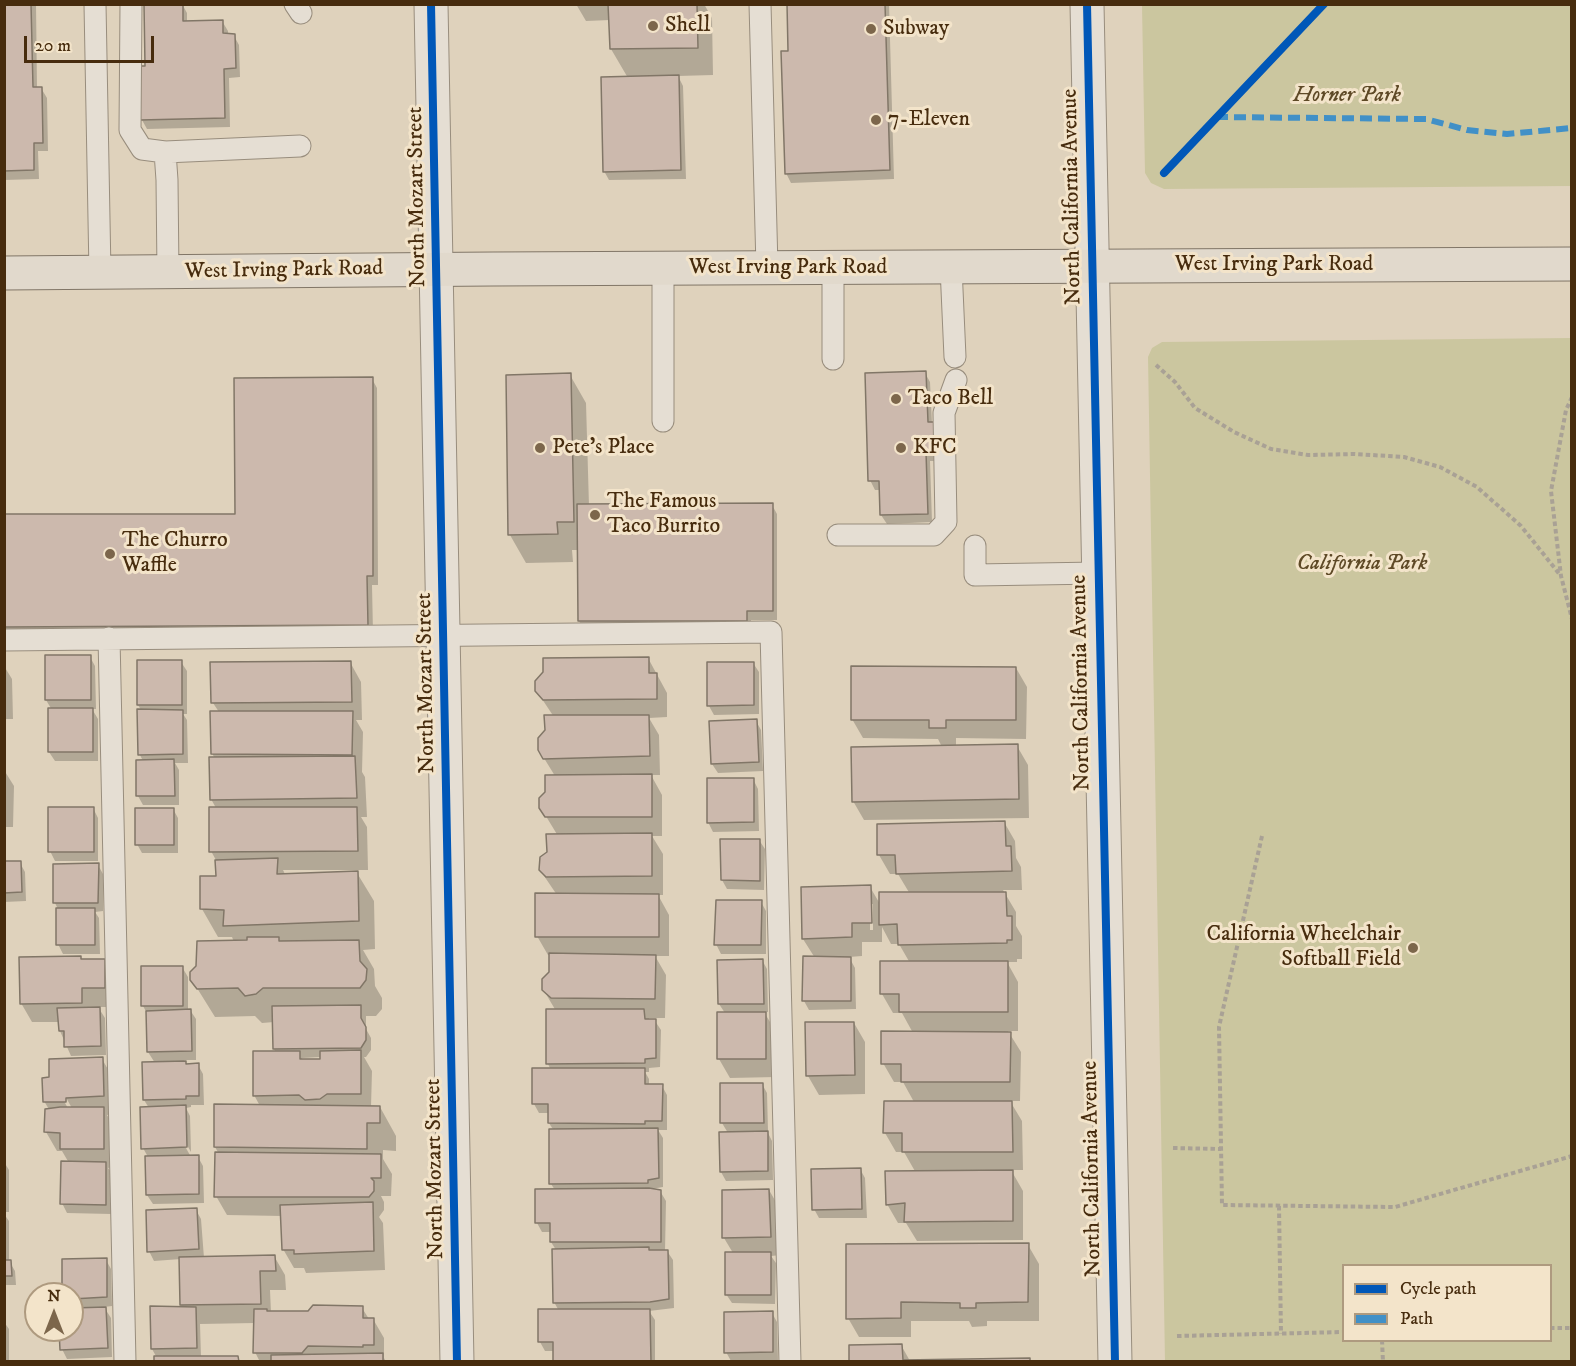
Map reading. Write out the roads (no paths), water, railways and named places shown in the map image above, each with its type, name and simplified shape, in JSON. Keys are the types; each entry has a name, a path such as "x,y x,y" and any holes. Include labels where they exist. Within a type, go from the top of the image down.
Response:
{"main road":[{"name":"West Irving Park Road","path":"4,273 1572,264"}],"street":[{"name":"North Mozart Street","path":"431,4 457,1362"},
{"name":"North California Avenue","path":"1087,4 1116,1362"}],"lane":[{"path":"95,4 100,273"},
{"path":"131,4 130,130 142,149 165,152 300,146"},
{"path":"760,4 767,267"},
{"path":"165,152 168,273"},
{"path":"833,267 833,359"},
{"path":"951,267 955,357"},
{"path":"663,268 663,421"},
{"path":"838,535 934,535 946,522 944,413 956,380"},
{"path":"975,546 975,574 1098,573"},
{"path":"4,640 771,632 790,1362"},
{"path":"110,638 125,1362"}],"place":[{"name":"Shell","path":"653,26"},
{"name":"Subway","path":"871,29"},
{"name":"7-Eleven","path":"876,120"},
{"name":"Taco Bell","path":"896,399"},
{"name":"Pete’s Place","path":"540,448"},
{"name":"KFC","path":"901,448"},
{"name":"The Famous Taco Burrito","path":"595,515"},
{"name":"The Churro Waffle","path":"110,554"},
{"name":"California Wheelchair Softball Field","path":"1413,948"}],"park label":[{"name":"Horner Park","path":"1347,96"},
{"name":"California Park","path":"1362,564"}]}
